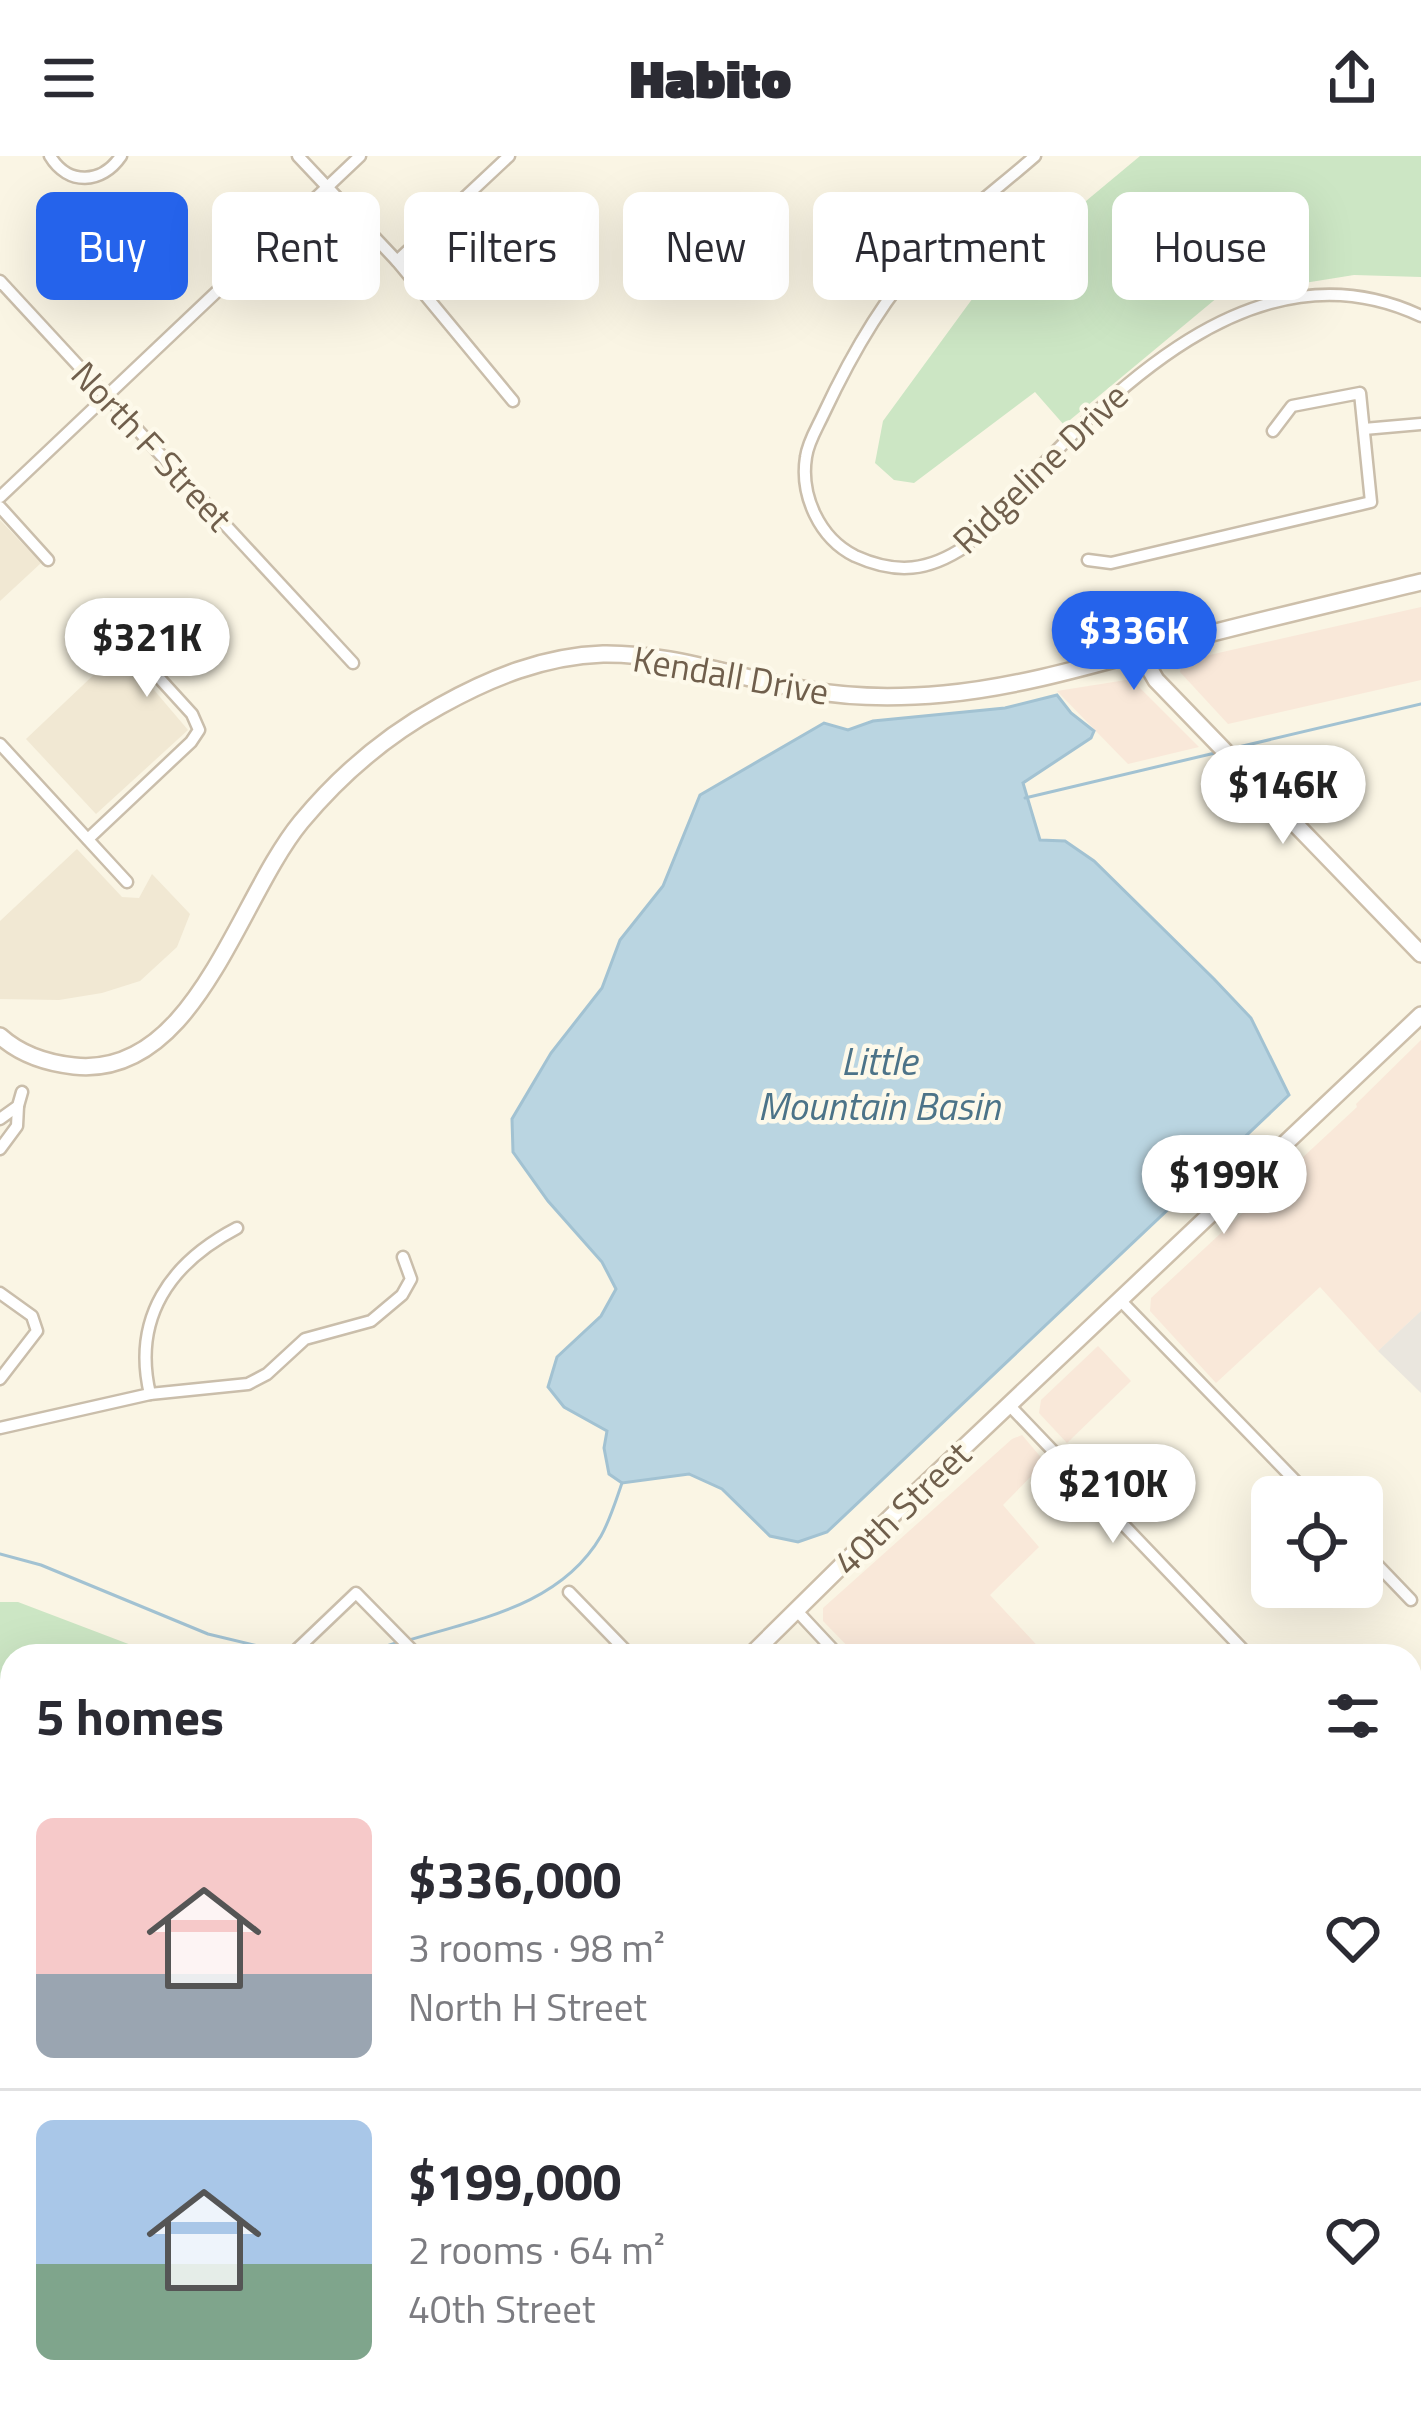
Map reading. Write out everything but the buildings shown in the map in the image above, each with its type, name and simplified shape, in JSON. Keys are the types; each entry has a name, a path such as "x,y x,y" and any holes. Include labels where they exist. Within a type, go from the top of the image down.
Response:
{"main road":[{"name":"Kendall Drive","path":"0,1036 34,1058 74,1066 104,1067 148,1049 178,1024 266,871 330,790 419,717 509,673 567,657 632,655 808,690 916,696 975,690 1421,582"},
{"path":"1140,652 1156,680 1421,954"},
{"name":"40th Street","path":"762,1644 1421,1015"}],"street":[{"path":"50,156 57,167 82,179 109,171 121,156"},
{"path":"298,156 397,261 513,401"},
{"path":"0,497 360,156"},
{"path":"397,261 509,156"},
{"name":"Ridgeline Drive","path":"1035,156 939,239 894,290 861,340 806,452 806,495 815,515 826,533 847,551 874,565 920,569 966,546 1105,401 1156,359 1209,328 1258,308 1310,295 1389,301 1421,316"},
{"name":"North F Street","path":"0,281 353,663"},
{"path":"1088,560 1111,563 1371,502 1360,393 1292,406 1273,431"},
{"path":"1364,429 1421,424"},
{"path":"0,507 48,560"},
{"path":"88,839 200,730 192,714 130,646"},
{"path":"0,744 127,882"},
{"path":"0,1149 17,1126 22,1092"},
{"path":"0,1119 18,1106"},
{"path":"149,1394 143,1344 158,1303 178,1272 216,1238 237,1228"},
{"path":"0,1428 149,1394 248,1384 267,1374 305,1340 371,1321 407,1288 412,1273 403,1257"},
{"path":"0,1293 32,1316 37,1330 0,1379"},
{"path":"1120,1300 1292,1476"},
{"path":"1009,1405 1238,1644"},
{"path":"1383,1570 1412,1600"},
{"path":"569,1592 619,1644"},
{"path":"303,1644 356,1593 406,1644"},
{"path":"797,1611 828,1644"}],"shaded area":[{"path":"0,520 41,563 0,601"},
{"path":"1421,607 1421,680 1228,724 1180,672 1183,661"},
{"path":"120,650 188,730 96,814 26,739"},
{"path":"1126,680 1135,683 1199,747 1128,764 1057,691"},
{"path":"77,849 122,897 139,898 152,874 190,914 177,947 140,981 102,993 59,1000 0,999 0,921"},
{"path":"1421,1040 1421,1311 1378,1351 1320,1287 1216,1383 1150,1311 1151,1298 1357,1107"},
{"path":"1421,1311 1421,1393 1378,1351"},
{"path":"1098,1346 1131,1381 1067,1443 1039,1413 1041,1400"},
{"path":"1022,1435 1045,1462 1003,1505 1039,1547 990,1595 1036,1644 845,1644 823,1621 823,1608"}],"green space":[{"path":"1140,156 1421,156 1421,277 1354,275 1309,282 1309,192 1112,192 1112,300 1214,300 1064,425 1035,392 914,483 894,480 875,463 883,421 971,300 1088,300 1088,199"},
{"path":"0,1602 18,1602 128,1644 0,1644"}],"water":[{"name":"Little Mountain Basin","path":"1057,695 1094,731 1091,738 1023,783 1040,840 1065,841 1094,861 1214,979 1251,1018 1289,1095 827,1532 798,1542 770,1536 722,1489 689,1474 622,1483 609,1474 604,1448 607,1431 564,1407 548,1387 557,1357 601,1316 616,1289 602,1262 548,1201 513,1152 512,1119 551,1053 602,988 620,940 663,886 700,795 824,723 848,730 873,721 1005,708"}],"waterway":[{"path":"1230,749 1421,704"},
{"path":"1025,798 1215,753"},
{"path":"406,1641 489,1617 563,1579 601,1536 622,1483"},
{"path":"0,1554 41,1565 208,1634 250,1644"}]}
